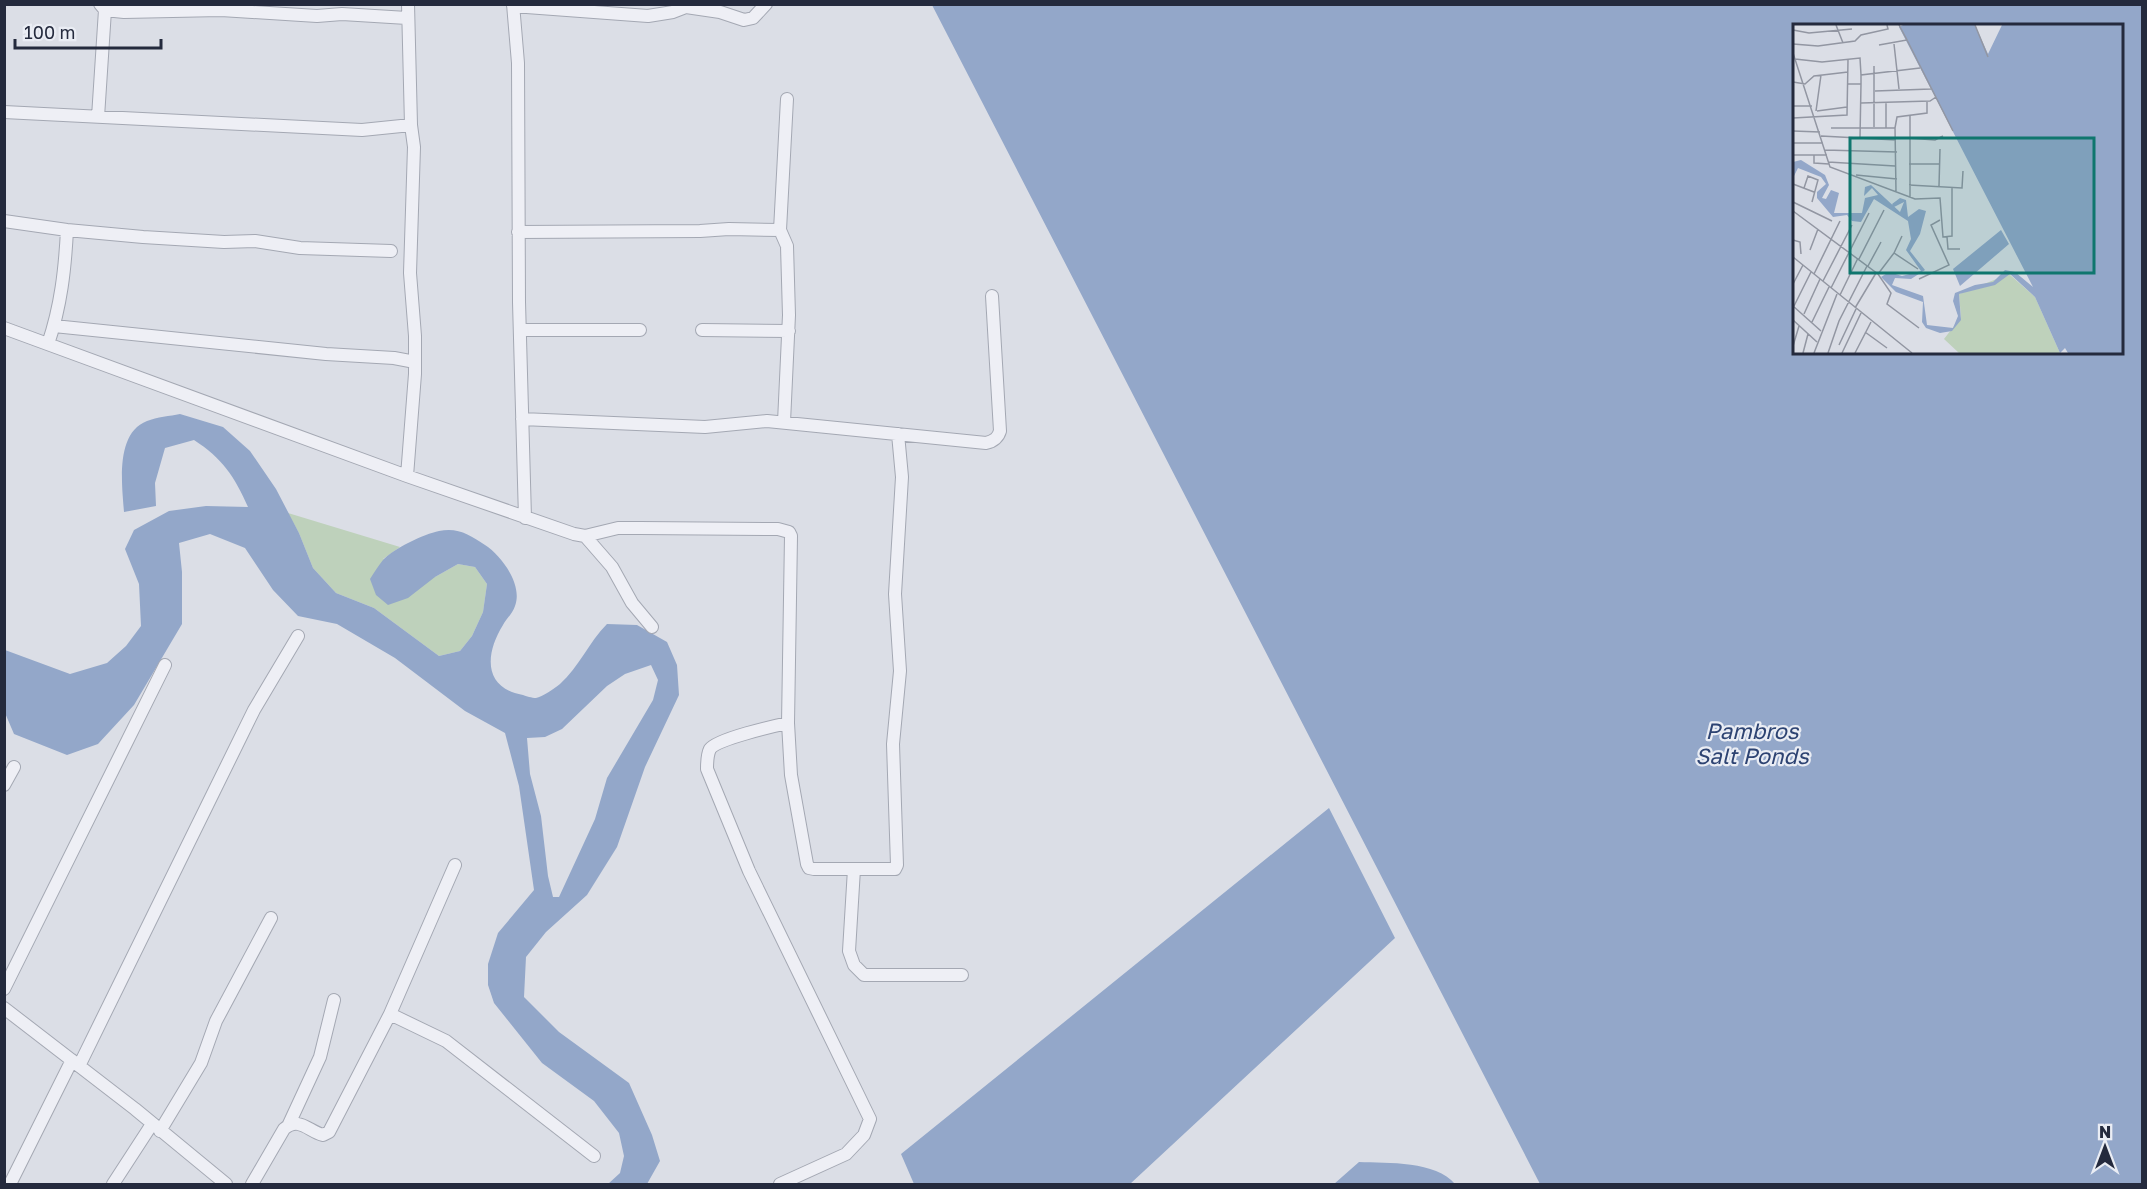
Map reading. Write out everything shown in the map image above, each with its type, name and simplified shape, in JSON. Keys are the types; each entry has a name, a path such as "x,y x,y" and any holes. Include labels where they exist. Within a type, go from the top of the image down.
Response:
{"street":[{"path":"407,476 415,336 410,273 414,147 411,125 408,4"},
{"path":"525,518 518,232 518,85 513,5 648,16 673,12 686,7 720,12 732,18 744,20 753,18 766,4"},
{"path":"98,117 103,7 146,12 221,10 317,16 342,14 407,18"},
{"path":"784,422 789,331 787,246 780,230 787,99"},
{"path":"4,112 362,130 411,125"},
{"path":"4,221 67,230 210,242 255,241 300,248 391,251"},
{"path":"48,344 63,285 67,230"},
{"path":"518,232 780,230"},
{"path":"522,419 705,428 767,421 986,444 998,436 999,419 992,296"},
{"path":"54,326 326,354 394,358 414,362"},
{"path":"4,327 407,476 574,534 585,536 611,529 629,528 778,529 789,532 791,546 788,723 792,783 807,864 814,870 895,868 897,864 893,744 900,671 895,594 902,477 898,434"},
{"path":"520,330 640,330"},
{"path":"702,330 789,331"},
{"path":"585,536 612,567 632,603 652,627"},
{"path":"10,1185 75,1063 254,710 298,636"},
{"path":"4,989 165,665"},
{"path":"780,1185 846,1154 864,1134 870,1119 749,871 707,769 708,754 714,745 750,732 788,723"},
{"path":"4,785 15,767"},
{"path":"289,1124 297,1123 323,1134 329,1132 390,1014 454,865"},
{"path":"854,869 849,951 854,965 864,975 962,975"},
{"path":"113,1185 201,1063 216,1021 271,918"},
{"path":"252,1185 289,1124 320,1057 334,1000"},
{"path":"4,1008 226,1185"},
{"path":"390,1014 446,1041 594,1156"}],"green space":[{"path":"288,513 400,547 383,559 435,577 458,564 475,567 487,584 483,612 472,636 460,651 439,656 374,608 336,593 313,568"}],"water":[{"name":"Pambros Salt Ponds","path":"932,5 2142,5 2142,1184 1540,1184"},
{"path":"180,414 223,427 250,451 276,489 299,533 313,568 336,593 374,608 439,656 460,651 472,636 483,612 487,584 475,567 458,564 435,577 408,598 388,605 376,595 370,579 383,560 394,551 439,531 452,530 464,533 491,550 504,564 514,580 516,589 515,606 497,636 491,658 494,677 500,685 510,691 536,698 555,688 573,670 607,624 637,625 667,642 677,665 679,695 645,767 617,847 587,895 546,932 526,957 524,997 559,1032 629,1083 652,1135 660,1161 647,1184 608,1184 620,1173 624,1156 619,1133 594,1101 542,1063 494,1003 488,985 488,964 498,933 534,890 519,786 505,733 465,711 395,658 337,624 298,616 273,590 245,548 210,534 179,543 182,572 182,624 134,705 98,744 67,755 14,734 5,713 5,650 70,674 107,663 126,646 141,626 139,584 125,549 134,530 169,511 206,506 248,507 227,469 194,440 165,448 155,483 156,506 124,512 123,461 130,436 137,427 147,421","holes":["651,665 658,680 653,700 607,778 595,819 559,897 553,897 548,876 541,816 530,774 527,738 545,737 562,729 607,686 625,674"]},
{"path":"1329,808 1395,938 1130,1184 914,1184 901,1154"},
{"path":"1359,1162 1397,1163 1424,1167 1447,1176 1455,1184 1334,1184"}]}
